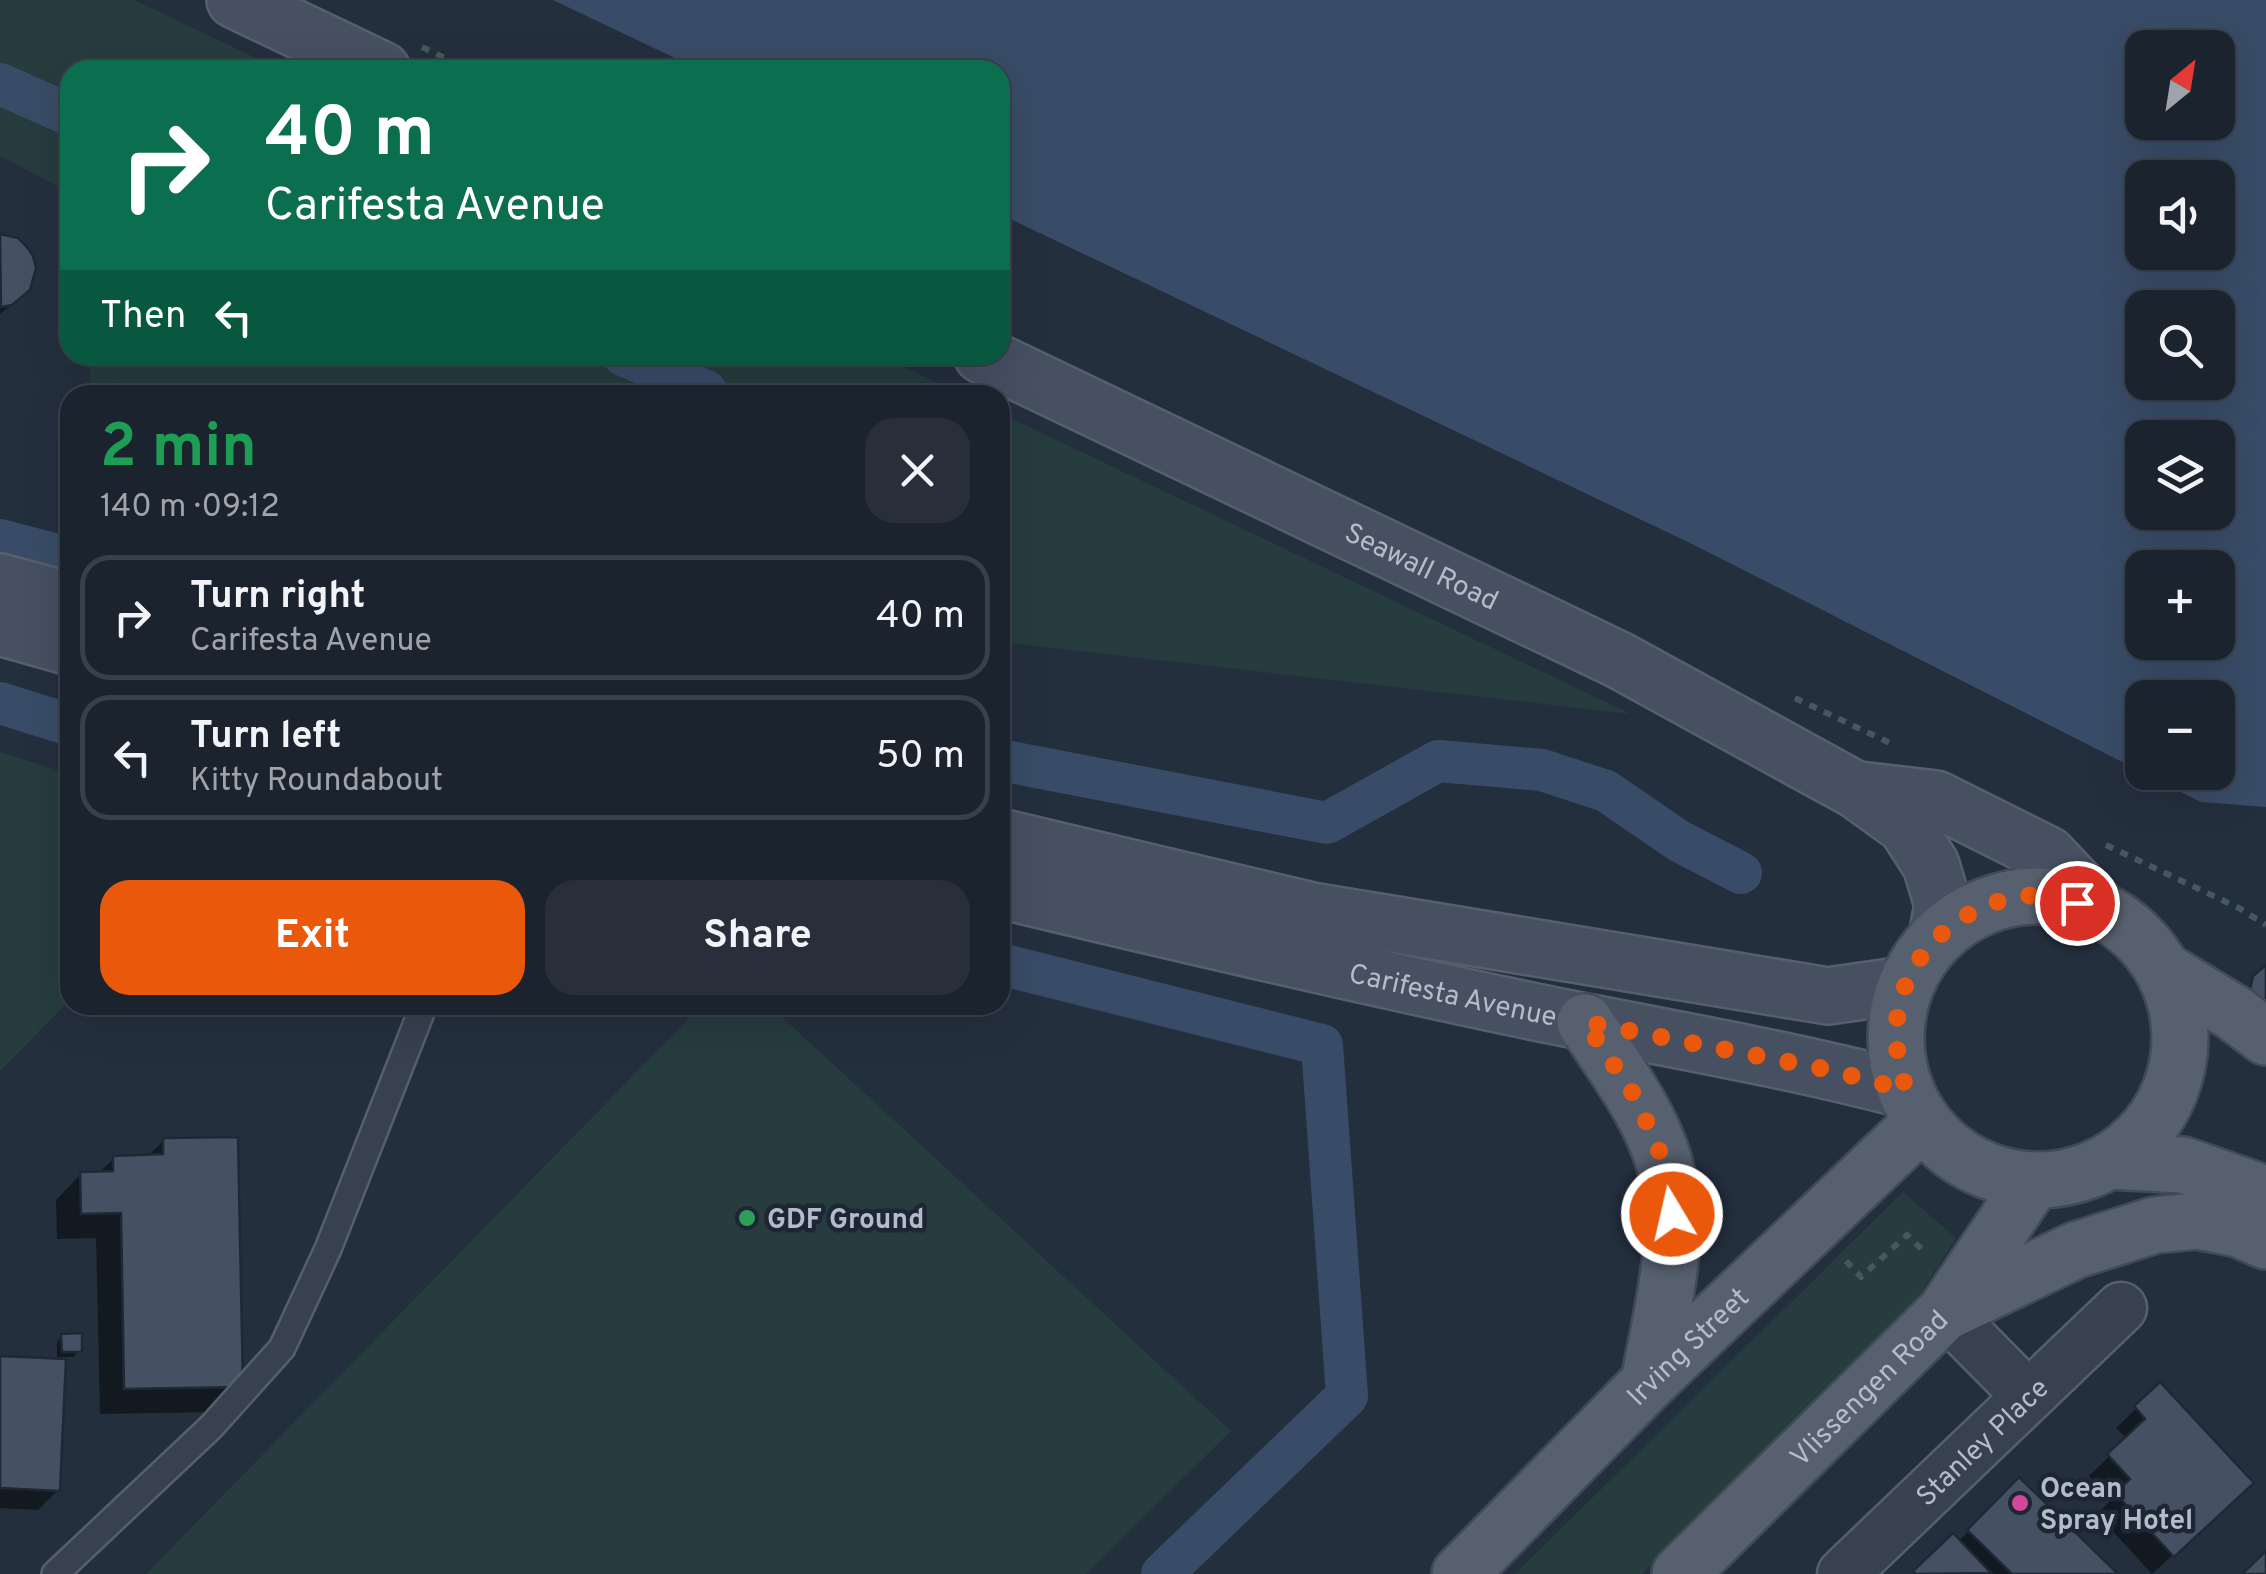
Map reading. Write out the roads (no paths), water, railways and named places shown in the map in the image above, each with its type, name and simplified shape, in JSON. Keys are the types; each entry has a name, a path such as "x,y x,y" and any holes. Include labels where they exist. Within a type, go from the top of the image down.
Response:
{"main road":[{"path":"235,0 361,60"},
{"name":"Seawall Road","path":"1003,365 1619,660 1856,790 1906,826 1932,866 1942,905 1937,937"},
{"path":"0,582 60,598"},
{"path":"0,627 60,644"},
{"name":"Seawall Road","path":"1856,790 1936,799 2048,855 2099,910"},
{"name":"Carifesta Avenue","path":"1010,839 1312,911 1828,996 1905,984"},
{"name":"Carifesta Avenue","path":"1010,892 1306,964 1830,1070 1913,1107"},
{"path":"2056,896 2099,910 2136,934 2163,970 2179,1012 2180,1056 2168,1098 2144,1134 2110,1161 2074,1175 2034,1180 2004,1176 1948,1148 1913,1107 1897,1056 1896,1020 1905,984 1918,959 1937,937 1972,911 2012,897 2056,896"},
{"path":"2163,970 2266,1037"},
{"path":"1585,1022 1636,1098 1664,1162 1672,1214 1670,1269 1649,1382"},
{"name":"Irving Street","path":"1460,1574 1649,1382 1814,1227 1913,1107"},
{"path":"2110,1161 2183,1165 2252,1189 2266,1198"},
{"name":"Vlissengen Road","path":"1680,1574 1953,1301 2034,1180"},
{"path":"1953,1301 2076,1250 2155,1225 2197,1221 2239,1229 2266,1242"}],"street":[{"path":"1953,1301 2028,1396"},
{"name":"Stanley Place","path":"1843,1574 2121,1308"}],"lane":[{"path":"55,1574 211,1427 282,1348 328,1249 420,1015"}],"water":[{"path":"553,0 2266,0 2266,807 2201,802 2177,790 2235,790 2235,680 2125,680 2125,763 1692,544 1010,219 1010,60 679,60"}],"waterway":[{"path":"0,84 60,111"},
{"path":"646,365 692,385"},
{"path":"0,540 60,555"},
{"path":"0,703 60,722"},
{"path":"1010,762 1327,823 1438,761 1542,770 1606,791 1679,841 1741,873"},
{"path":"1010,967 1322,1045 1347,1396 1162,1574"}],"place":[{"name":"GDF Ground","path":"747,1218"},
{"name":"Ocean Spray Hotel","path":"2020,1503"}]}
